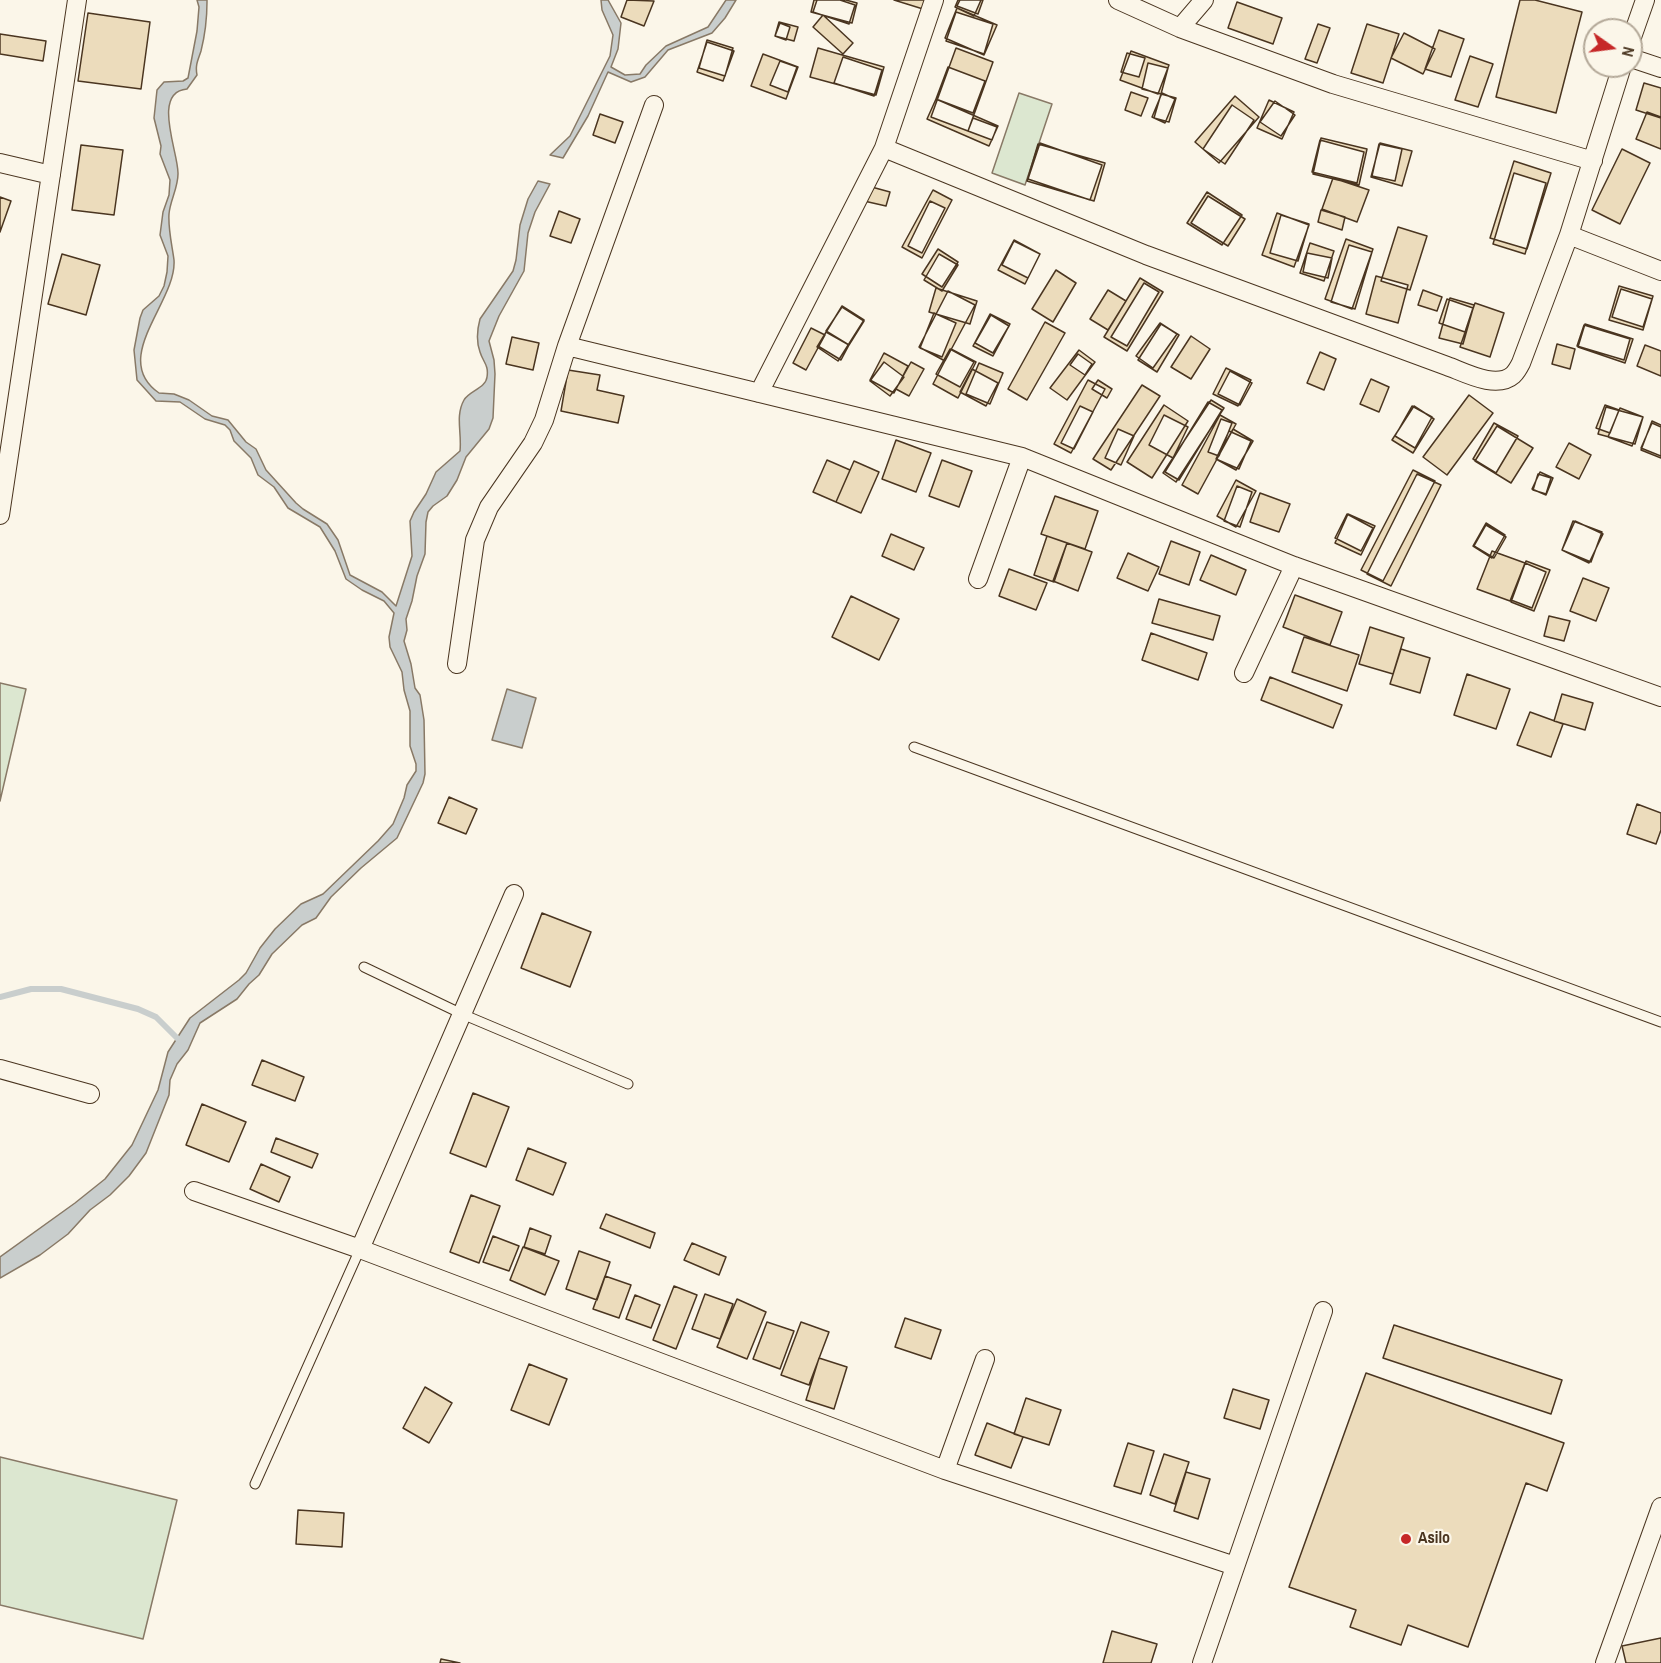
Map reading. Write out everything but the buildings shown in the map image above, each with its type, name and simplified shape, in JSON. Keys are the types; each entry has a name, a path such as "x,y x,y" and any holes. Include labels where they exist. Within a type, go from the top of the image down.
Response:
{"street":[{"path":"0,515 77,0"},
{"path":"759,393 884,148 934,0"},
{"path":"1118,0 1180,28 1333,84 1593,161"},
{"path":"1180,28 1204,0"},
{"path":"1639,18 1645,0"},
{"path":"1643,62 1661,68"},
{"path":"884,148 1157,259 1390,346 1483,379 1498,382 1511,377 1521,363 1569,235 1618,78"},
{"path":"457,664 475,540 489,507 533,443 540,427 654,105"},
{"path":"0,163 51,175"},
{"path":"1569,235 1661,271"},
{"path":"567,346 1022,457 1293,566 1661,697"},
{"path":"978,579 1022,457"},
{"path":"1244,674 1293,566"},
{"path":"360,1249 514,894"},
{"path":"0,1069 90,1094"},
{"path":"194,1191 360,1249 945,1470 1235,1566"},
{"path":"1202,1663 1323,1311"},
{"path":"945,1470 985,1359"},
{"path":"1605,1663 1661,1507"}],"lane":[{"path":"914,747 1661,1022"},
{"path":"364,967 462,1014 628,1084"},
{"path":"255,1484 360,1249"}],"green space":[{"path":"1019,93 1052,104 1025,185 992,173"},
{"path":"0,683 26,689 0,801"},
{"path":"0,1457 177,1500 143,1639 0,1605"}],"shaded area":[{"path":"197,0 207,0 207,2 205,33 197,65 197,75 187,89 176,93 171,101 169,112 169,125 178,174 169,214 174,260 172,276 143,347 141,363 145,379 159,393 174,394 189,400 212,416 228,420 246,442 256,449 266,470 296,503 327,524 338,540 350,575 382,592 396,606 412,556 410,521 436,472 460,451 461,406 466,397 486,381 487,369 477,340 480,319 513,271 520,225 528,199 538,181 550,184 535,212 528,233 524,271 499,316 489,341 495,374 493,418 489,429 466,457 457,480 447,496 428,512 425,554 406,619 407,630 404,641 415,688 420,695 424,720 425,774 397,838 331,897 316,918 302,925 272,954 259,975 237,999 200,1023 188,1050 177,1064 170,1080 169,1095 146,1153 129,1176 110,1195 90,1210 68,1234 40,1255 0,1278 0,1257 105,1179 132,1145 158,1090 168,1052 190,1018 246,973 260,948 275,929 301,904 323,894 378,841 393,824 407,785 416,771 410,746 410,711 402,672 390,647 389,637 394,613 384,601 346,579 335,551 320,527 288,508 274,487 258,475 251,458 234,441 230,430 225,425 205,419 180,402 156,401 137,380 134,350 140,318 143,310 159,296 167,272 168,256 160,235 170,180 160,154 161,146 154,118 157,90 164,82 183,81 188,78 197,31 199,7"},
{"path":"601,0 608,0 621,23 618,49 611,67 625,75 640,74 666,46 708,27 726,0 736,0 712,33 668,50 645,77 631,82 608,72 588,116 563,158 550,155 570,136 610,56 613,35 602,10"},
{"path":"507,689 536,698 522,748 492,740"}],"waterway":[{"path":"0,997 31,989 61,989 138,1009 156,1017 179,1040"}],"place":[{"name":"Asilo","path":"1406,1539"}]}
